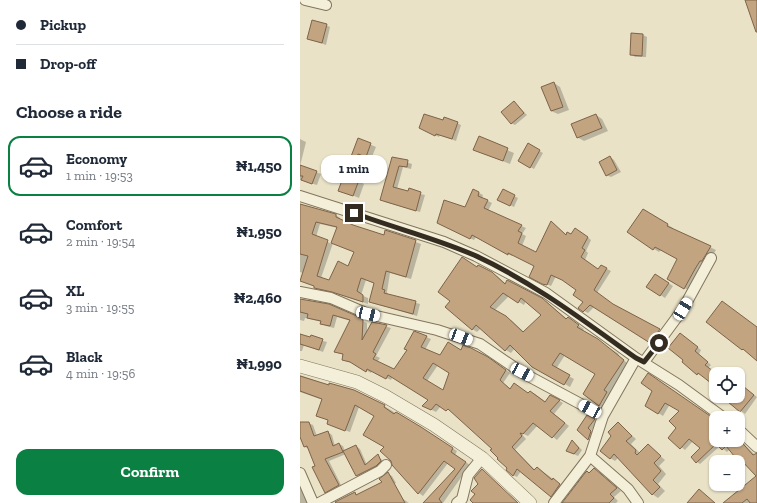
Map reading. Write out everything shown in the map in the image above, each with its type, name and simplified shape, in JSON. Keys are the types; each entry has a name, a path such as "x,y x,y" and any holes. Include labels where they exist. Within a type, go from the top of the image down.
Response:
{"street":[{"path":"305,0 326,5"},
{"path":"300,196 444,242 476,256 546,293 714,411"},
{"path":"554,503 590,456 603,416 640,360 683,309 711,258"},
{"path":"300,292 331,298 368,314 437,330 480,344 522,372 603,416"},
{"path":"300,366 357,382 385,396 434,425 482,458 530,503"},
{"path":"745,436 757,447"},
{"path":"590,456 619,480 631,498 638,503"},
{"path":"457,503 462,499 468,476 482,458"},
{"path":"319,503 380,471 386,465"},
{"path":"300,473 313,503"}],"building":[{"path":"745,0 757,0 757,32 756,32"},
{"path":"312,20 327,24 322,43 307,39"},
{"path":"631,33 643,34 642,56 630,55"},
{"path":"554,82 563,107 551,111 541,87"},
{"path":"514,101 524,113 511,124 501,112"},
{"path":"424,114 443,120 444,117 458,122 452,139 436,134 435,136 419,128"},
{"path":"596,114 602,128 577,138 571,124"},
{"path":"479,136 508,148 503,161 473,150"},
{"path":"358,138 371,143 366,157 358,154 352,176 359,180 353,196 338,191"},
{"path":"528,143 540,150 530,168 518,161"},
{"path":"610,156 617,170 606,176 599,162"},
{"path":"392,157 408,160 407,167 399,166 393,187 408,191 409,188 421,192 416,211 380,200"},
{"path":"300,165 317,171 312,184 301,180 303,176 300,176"},
{"path":"473,189 479,192 478,196 488,200 484,208 522,225 518,231 522,233 518,243 536,252 551,221 566,235 567,232 571,234 575,228 588,237 582,248 585,250 581,257 598,269 601,265 607,268 594,290 613,304 660,329 650,343 590,305 583,312 578,308 583,302 573,295 576,290 562,280 551,275 547,285 542,284 529,277 534,266 508,253 508,255 472,235 470,239 437,223 444,200 465,207"},
{"path":"503,189 515,195 510,206 497,200"},
{"path":"300,204 336,214 336,217 353,225 384,235 385,230 416,240 406,277 386,271 382,289 385,290 384,293 416,301 413,314 369,302 374,283 361,278 357,291 363,295 363,302 314,288 314,286 300,281 308,256 300,254","holes":["316,222 337,227 331,243 354,252 348,266 338,261 329,280 317,276 328,240 312,234"]},
{"path":"643,209 668,224 667,226 711,246 702,261 700,261 684,289 667,279 677,259 655,247 653,250 627,232"},
{"path":"462,257 477,267 478,265 492,272 505,284 507,280 542,298 566,319 568,317 579,325 577,327 598,339 624,360 604,390 607,392 599,406 583,394 595,374 560,353 552,365 570,375 564,385 532,367 510,345 505,351 476,325 472,330 445,307 450,301 438,292","holes":["503,293 518,303 521,298 541,315 523,332 506,316 490,307"]},
{"path":"655,274 669,283 660,296 646,287"},
{"path":"300,299 329,304 359,317 363,320 362,340 372,322 387,325 373,352 376,354 373,359 394,369 407,350 404,349 414,331 427,336 421,347 440,355 448,342 461,350 463,345 471,348 488,357 506,370 500,380 510,389 514,383 528,393 530,391 545,402 550,395 560,400 550,411 565,423 552,438 533,423 523,434 520,433 522,436 512,447 534,470 537,467 552,480 553,478 560,484 551,497 517,469 513,476 506,470 507,468 490,450 492,449 448,409 446,411 436,404 431,410 422,406 428,400 388,375 386,379 367,369 366,372 350,362 342,360 343,354 334,352 350,320 333,315 330,326 320,324 321,321 307,318 308,314 300,312","holes":["433,363 449,373 443,390 423,378"]},
{"path":"722,301 757,327 757,361 706,322"},
{"path":"680,333 698,347 695,351 708,362 705,365 709,368 709,381 698,373 697,375 682,362 683,360 668,348"},
{"path":"300,334 310,337 311,335 323,339 319,350 300,344"},
{"path":"648,373 709,415 709,447 713,447 696,463 691,457 700,448 689,439 680,449 668,438 676,428 669,421 679,411 665,403 658,414 645,406 652,391 641,383"},
{"path":"300,376 329,385 329,383 354,390 385,405 384,407 394,414 396,412 453,448 451,452 466,462 439,499 442,503 423,503 455,469 444,461 418,494 392,465 391,461 380,451 384,447 363,435 374,416 355,405 345,431 327,424 328,420 316,416 322,399 300,391"},
{"path":"745,388 754,395 741,411 729,403 745,403"},
{"path":"587,415 595,419 588,428 591,431 588,440 577,430"},
{"path":"300,422 309,422 314,436 328,431 333,446 339,443 343,452 325,459 339,485 325,493 312,467 315,466 307,446 304,447 300,437"},
{"path":"618,422 632,436 626,441 636,450 635,453 637,455 648,444 661,456 654,463 661,471 653,480 660,487 652,495 614,454 610,459 600,451 611,436 608,432"},
{"path":"572,440 579,448 574,454 566,451"},
{"path":"356,445 365,465 378,454 381,461 376,466 356,476 343,451"},
{"path":"745,446 753,455 757,453 757,503 750,503 747,499 742,503 723,503 738,491 745,491 745,485 756,476 745,464 745,455 733,455 727,447"},
{"path":"594,468 617,488 610,494 614,498 609,503 562,503 585,473 587,471 589,473"},
{"path":"482,469 518,503 473,503 470,500 475,494 471,491 478,484 474,478"},
{"path":"388,472 405,503 335,502 355,492 356,495 382,482 379,479"},
{"path":"699,489 715,503 687,503"}],"route":[{"path":"354,213 378,222 444,242 476,256 546,293 636,358 644,362 659,343"}]}
